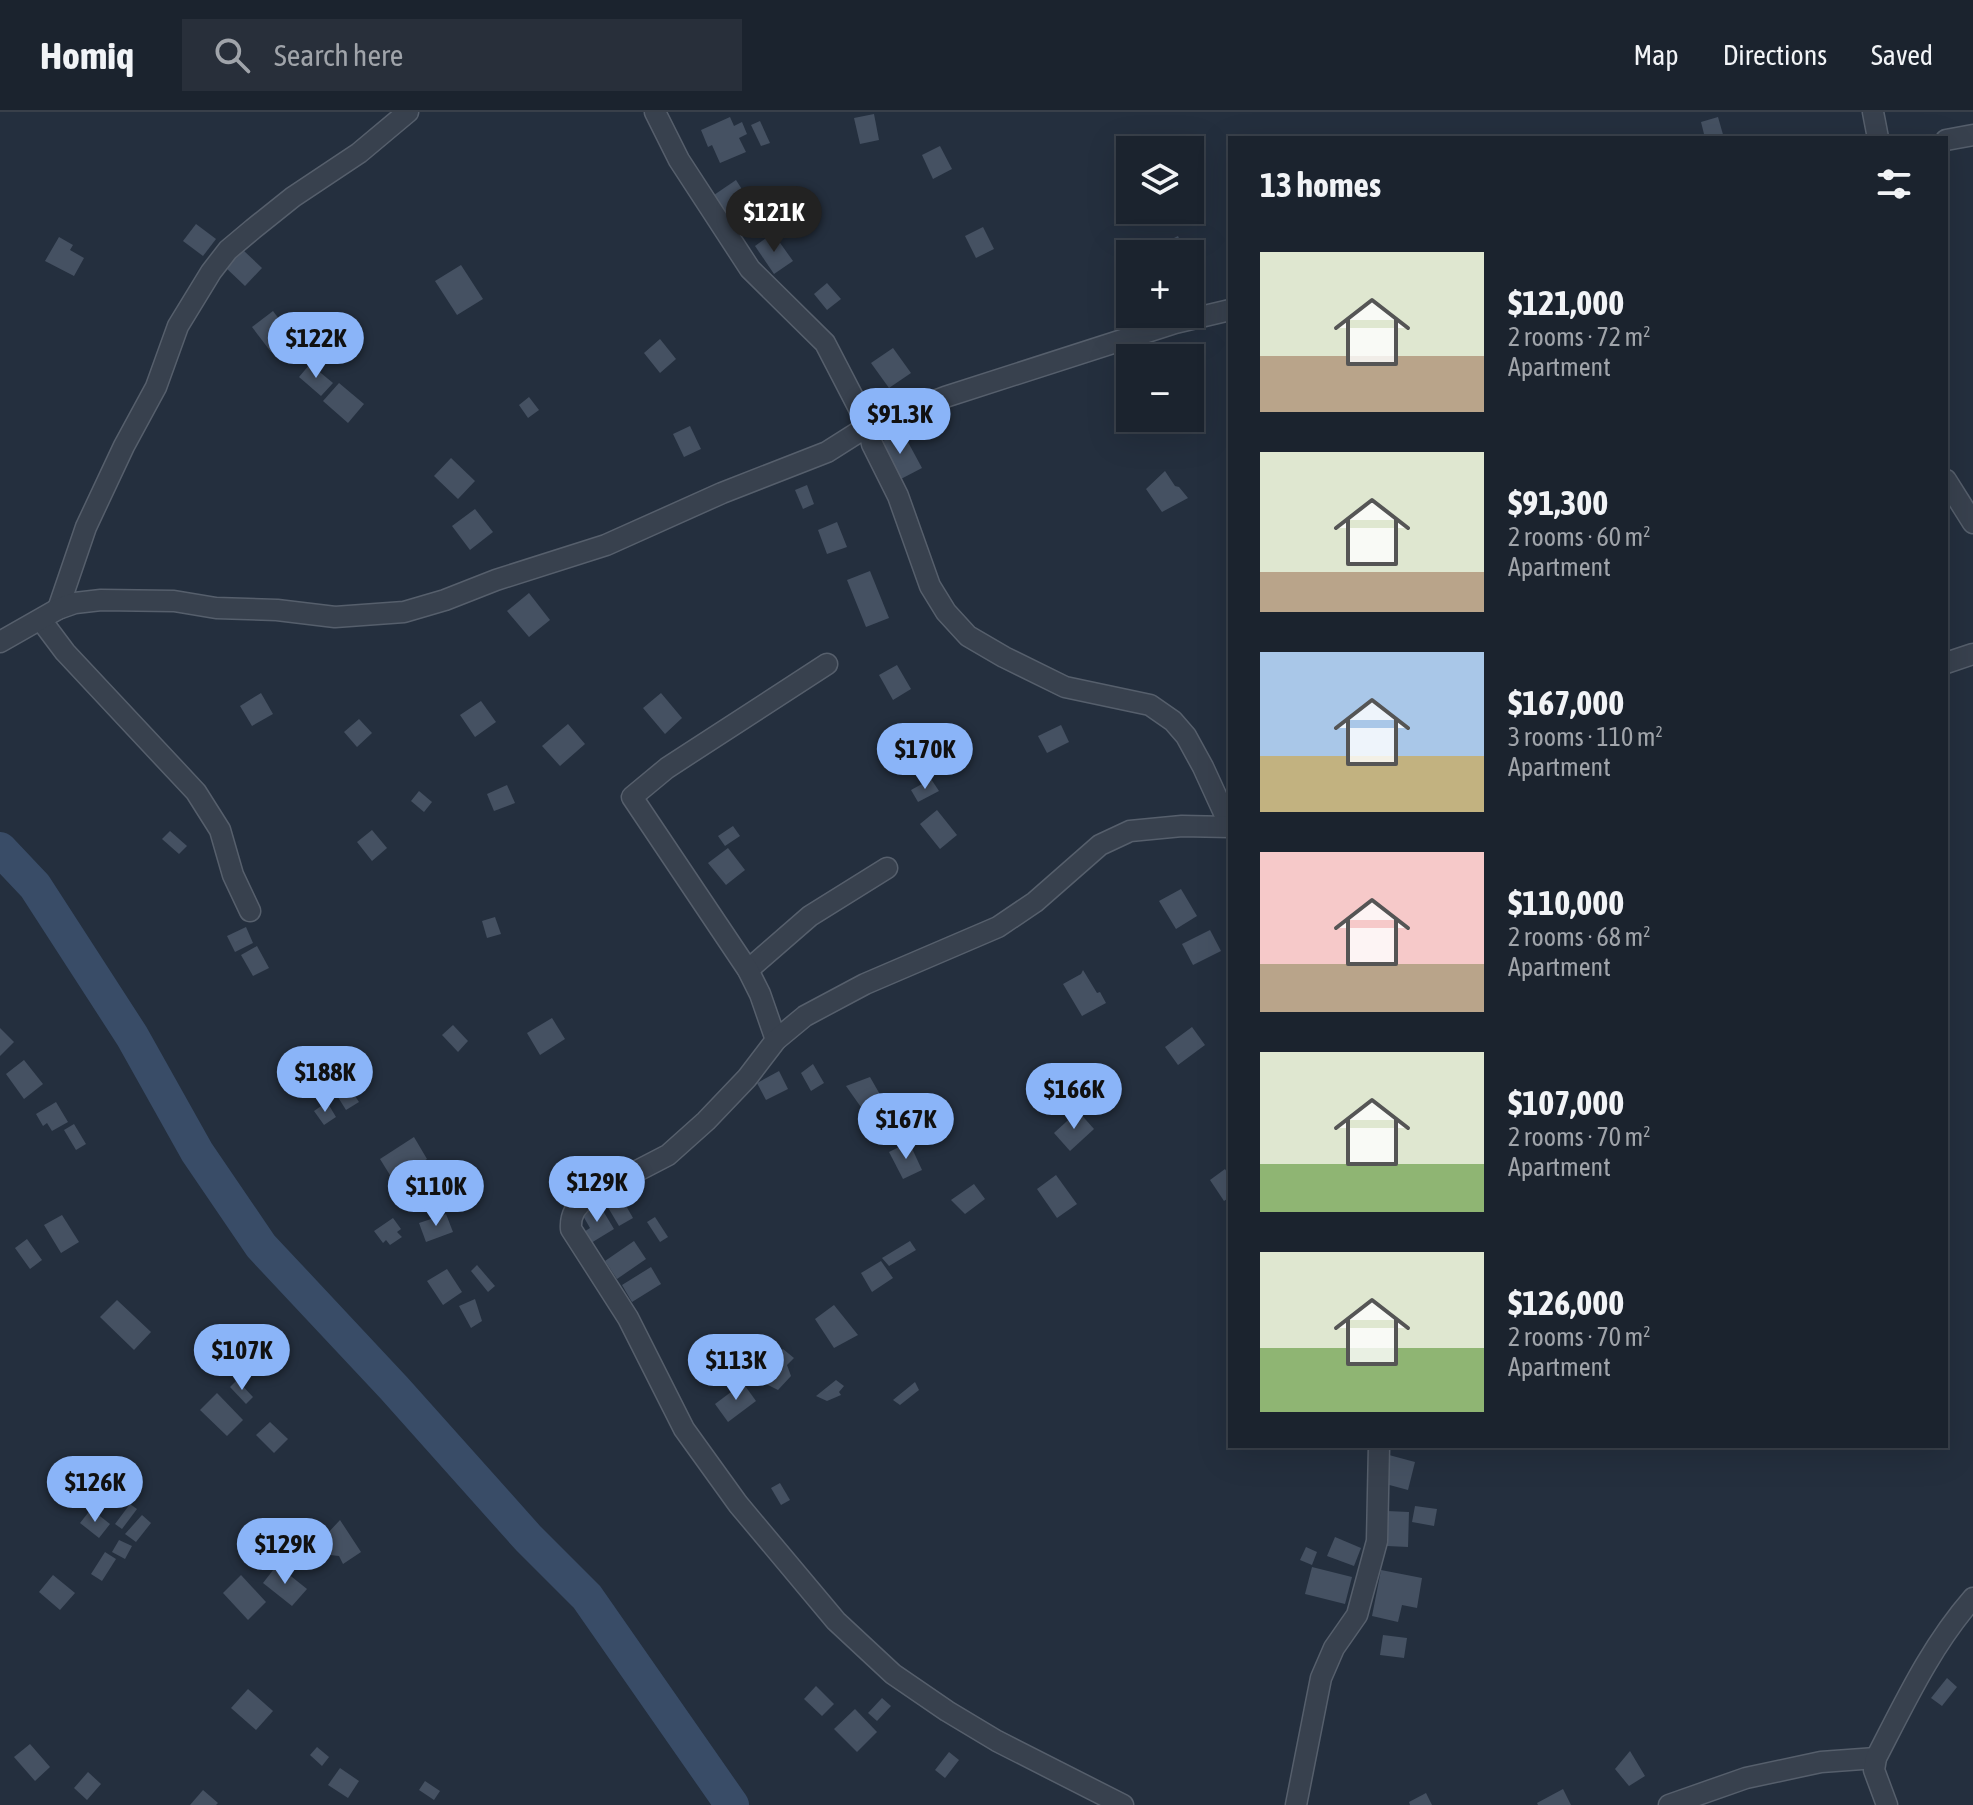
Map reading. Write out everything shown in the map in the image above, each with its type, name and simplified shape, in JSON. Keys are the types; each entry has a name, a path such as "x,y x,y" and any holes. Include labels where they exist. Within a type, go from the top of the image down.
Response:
{"street":[{"path":"250,911 233,875 220,830 196,792 65,652 50,615 86,527 156,387 178,326 211,272 228,250 253,229 293,197 359,153 408,112"},
{"path":"655,112 679,160 750,269 825,343 868,426 872,444 898,496 930,586 946,612 968,636 1065,687 1150,705 1173,721 1198,757 1228,822"},
{"path":"1873,112 1878,136"},
{"path":"1948,140 1973,135"},
{"path":"0,642 75,603 118,599 174,601 216,608 277,610 335,617 404,612 606,545 748,482 827,452 868,426 945,397 1175,323 1228,310"},
{"path":"1948,483 1973,523"},
{"path":"1948,662 1973,654"},
{"path":"776,1040 748,970 632,797 667,768 827,664"},
{"path":"1123,1805 1031,1760 947,1711 893,1674 836,1621 738,1504 684,1429 628,1318 571,1229 570,1219 576,1207 587,1197 668,1155 747,1078 776,1040 805,1016 865,984 998,927 1035,902 1100,845 1130,831 1228,826"},
{"path":"748,970 810,916 887,868"},
{"path":"1296,1805 1321,1678 1334,1648 1357,1615 1377,1541 1379,1448"},
{"path":"1887,1805 1874,1770 1876,1758 1923,1666 1953,1620 1973,1598"},
{"path":"1669,1805 1746,1778 1821,1762 1876,1758"}],"building":[{"path":"874,114 879,140 860,144 854,118"},
{"path":"730,117 734,126 742,122 747,134 739,138 746,152 720,163 712,145 708,147 701,130"},
{"path":"1718,117 1723,136 1704,136 1701,122"},
{"path":"760,121 770,143 761,146 751,125"},
{"path":"940,146 952,169 933,179 922,155"},
{"path":"736,180 754,208 732,223 714,195"},
{"path":"196,224 216,239 203,256 183,241"},
{"path":"983,227 994,249 976,258 965,236"},
{"path":"773,233 793,261 774,274 755,246"},
{"path":"59,237 73,245 70,250 84,258 74,276 45,261"},
{"path":"242,249 262,268 245,286 225,267"},
{"path":"461,265 483,299 457,315 435,281"},
{"path":"827,283 841,299 827,310 814,294"},
{"path":"273,311 292,336 271,352 252,327"},
{"path":"660,339 676,359 660,373 644,353"},
{"path":"893,348 911,373 889,388 871,363"},
{"path":"310,364 333,383 321,396 299,377"},
{"path":"339,383 364,404 348,423 323,401"},
{"path":"529,397 539,410 528,418 519,405"},
{"path":"690,426 701,449 684,457 673,434"},
{"path":"902,431 922,468 899,480 879,443"},
{"path":"451,458 475,481 458,499 434,476"},
{"path":"1165,471 1188,498 1162,512 1146,489"},
{"path":"807,485 814,504 803,509 795,490"},
{"path":"475,509 493,532 470,550 452,526"},
{"path":"837,522 847,547 827,554 818,530"},
{"path":"870,571 889,618 866,627 847,580"},
{"path":"529,593 550,620 529,637 507,611"},
{"path":"897,665 911,689 893,700 879,675"},
{"path":"261,693 273,714 252,726 240,706"},
{"path":"661,693 682,718 665,734 643,708"},
{"path":"481,701 496,722 475,737 460,715"},
{"path":"359,719 372,733 357,747 344,732"},
{"path":"568,724 585,744 560,766 542,746"},
{"path":"1061,725 1069,742 1047,753 1038,736"},
{"path":"931,779 939,791 918,802 911,790"},
{"path":"507,785 515,803 494,811 487,794"},
{"path":"419,791 432,802 424,812 411,801"},
{"path":"937,810 957,835 940,849 920,824"},
{"path":"733,826 740,836 725,846 718,836"},
{"path":"372,830 387,848 372,861 357,842"},
{"path":"170,831 187,846 179,854 162,839"},
{"path":"728,848 745,870 726,885 708,863"},
{"path":"1181,889 1197,916 1176,929 1159,901"},
{"path":"495,917 501,934 487,938 482,921"},
{"path":"246,927 253,943 235,952 227,936"},
{"path":"1210,930 1221,951 1193,965 1182,944"},
{"path":"257,946 269,968 253,976 241,955"},
{"path":"1083,970 1106,1003 1082,1016 1063,984"},
{"path":"552,1018 565,1039 540,1055 527,1033"},
{"path":"453,1025 468,1041 458,1052 442,1035"},
{"path":"1192,1027 1205,1045 1178,1065 1165,1047"},
{"path":"0,1028 14,1042 0,1056"},
{"path":"24,1060 43,1084 24,1099 6,1074"},
{"path":"813,1064 824,1083 811,1091 801,1073"},
{"path":"779,1071 788,1089 766,1100 757,1083"},
{"path":"870,1077 882,1098 863,1110 846,1086"},
{"path":"343,1078 359,1102 346,1110 331,1086"},
{"path":"56,1102 68,1122 52,1131 47,1123 43,1126 36,1114"},
{"path":"327,1102 336,1117 324,1125 314,1111"},
{"path":"1078,1111 1094,1129 1070,1151 1054,1133"},
{"path":"74,1124 86,1144 76,1150 64,1130"},
{"path":"414,1137 427,1159 393,1180 380,1159"},
{"path":"909,1142 922,1170 903,1179 889,1152"},
{"path":"1225,1169 1228,1174 1228,1198 1224,1201 1210,1180"},
{"path":"1056,1175 1077,1204 1057,1218 1037,1189"},
{"path":"974,1184 985,1199 965,1214 951,1200"},
{"path":"617,1190 633,1218 619,1226 603,1199"},
{"path":"599,1204 614,1229 591,1243 584,1232 590,1228 582,1214"},
{"path":"446,1214 453,1232 426,1242 419,1223"},
{"path":"62,1215 79,1242 61,1253 44,1225"},
{"path":"655,1217 668,1237 660,1242 647,1222"},
{"path":"393,1218 401,1229 397,1232 402,1237 390,1245 386,1240 383,1243 374,1231"},
{"path":"27,1239 42,1260 30,1269 15,1248"},
{"path":"634,1241 646,1259 617,1279 605,1261"},
{"path":"910,1241 916,1250 889,1266 882,1258"},
{"path":"881,1261 893,1278 872,1292 861,1273"},
{"path":"477,1265 495,1286 488,1292 471,1271"},
{"path":"651,1267 661,1284 632,1302 622,1285"},
{"path":"447,1269 462,1292 443,1305 427,1281"},
{"path":"475,1299 482,1321 471,1328 459,1306"},
{"path":"117,1300 151,1332 134,1350 100,1317"},
{"path":"834,1305 858,1335 834,1348 815,1319"},
{"path":"783,1349 794,1358 787,1365 791,1376 778,1390 766,1384 757,1372 755,1361 769,1350 776,1356"},
{"path":"237,1380 253,1397 246,1404 230,1387"},
{"path":"836,1380 844,1386 839,1392 841,1395 827,1401 816,1396"},
{"path":"915,1382 919,1390 900,1405 893,1400"},
{"path":"743,1383 756,1401 728,1422 715,1404"},
{"path":"217,1393 243,1420 227,1436 200,1410"},
{"path":"270,1422 288,1439 274,1453 256,1435"},
{"path":"1389,1455 1415,1462 1408,1490 1382,1483"},
{"path":"780,1483 790,1500 781,1505 771,1488"},
{"path":"130,1504 137,1509 122,1529 115,1524"},
{"path":"1415,1506 1437,1509 1434,1526 1412,1522"},
{"path":"91,1509 110,1524 99,1538 80,1523"},
{"path":"1387,1511 1409,1512 1408,1547 1387,1546"},
{"path":"142,1515 151,1523 136,1542 125,1534"},
{"path":"340,1520 361,1552 343,1564 339,1556 330,1555 325,1536"},
{"path":"1335,1537 1361,1548 1354,1566 1327,1556"},
{"path":"119,1540 132,1546 125,1559 112,1552"},
{"path":"1306,1547 1317,1552 1312,1565 1300,1560"},
{"path":"105,1552 116,1559 102,1581 91,1574"},
{"path":"277,1565 307,1589 292,1606 263,1583"},
{"path":"1312,1567 1352,1577 1345,1604 1305,1594"},
{"path":"1381,1570 1422,1578 1417,1608 1402,1605 1398,1622 1372,1616"},
{"path":"53,1575 75,1593 60,1610 39,1592"},
{"path":"241,1575 266,1602 248,1620 223,1593"},
{"path":"1383,1635 1407,1638 1404,1658 1380,1655"},
{"path":"1947,1678 1957,1687 1942,1706 1931,1698"},
{"path":"816,1686 834,1704 822,1716 804,1699"},
{"path":"248,1689 273,1711 256,1730 231,1708"},
{"path":"882,1698 891,1706 877,1721 868,1713"},
{"path":"855,1709 877,1732 857,1752 834,1729"},
{"path":"30,1744 50,1767 35,1781 14,1757"},
{"path":"317,1747 329,1757 322,1766 310,1755"},
{"path":"1630,1751 1645,1776 1629,1786 1615,1769"},
{"path":"949,1752 959,1760 945,1778 935,1770"},
{"path":"340,1768 359,1781 348,1798 328,1785"},
{"path":"88,1772 101,1784 87,1800 74,1788"},
{"path":"425,1781 440,1791 434,1800 419,1790"},
{"path":"1563,1789 1571,1805 1538,1805 1537,1803"},
{"path":"203,1790 218,1803 190,1805"},
{"path":"1426,1793 1432,1805 1410,1805 1409,1802"}],"waterway":[{"path":"0,849 35,886 132,1036 197,1152 261,1246 528,1538 587,1597 732,1805"}]}
